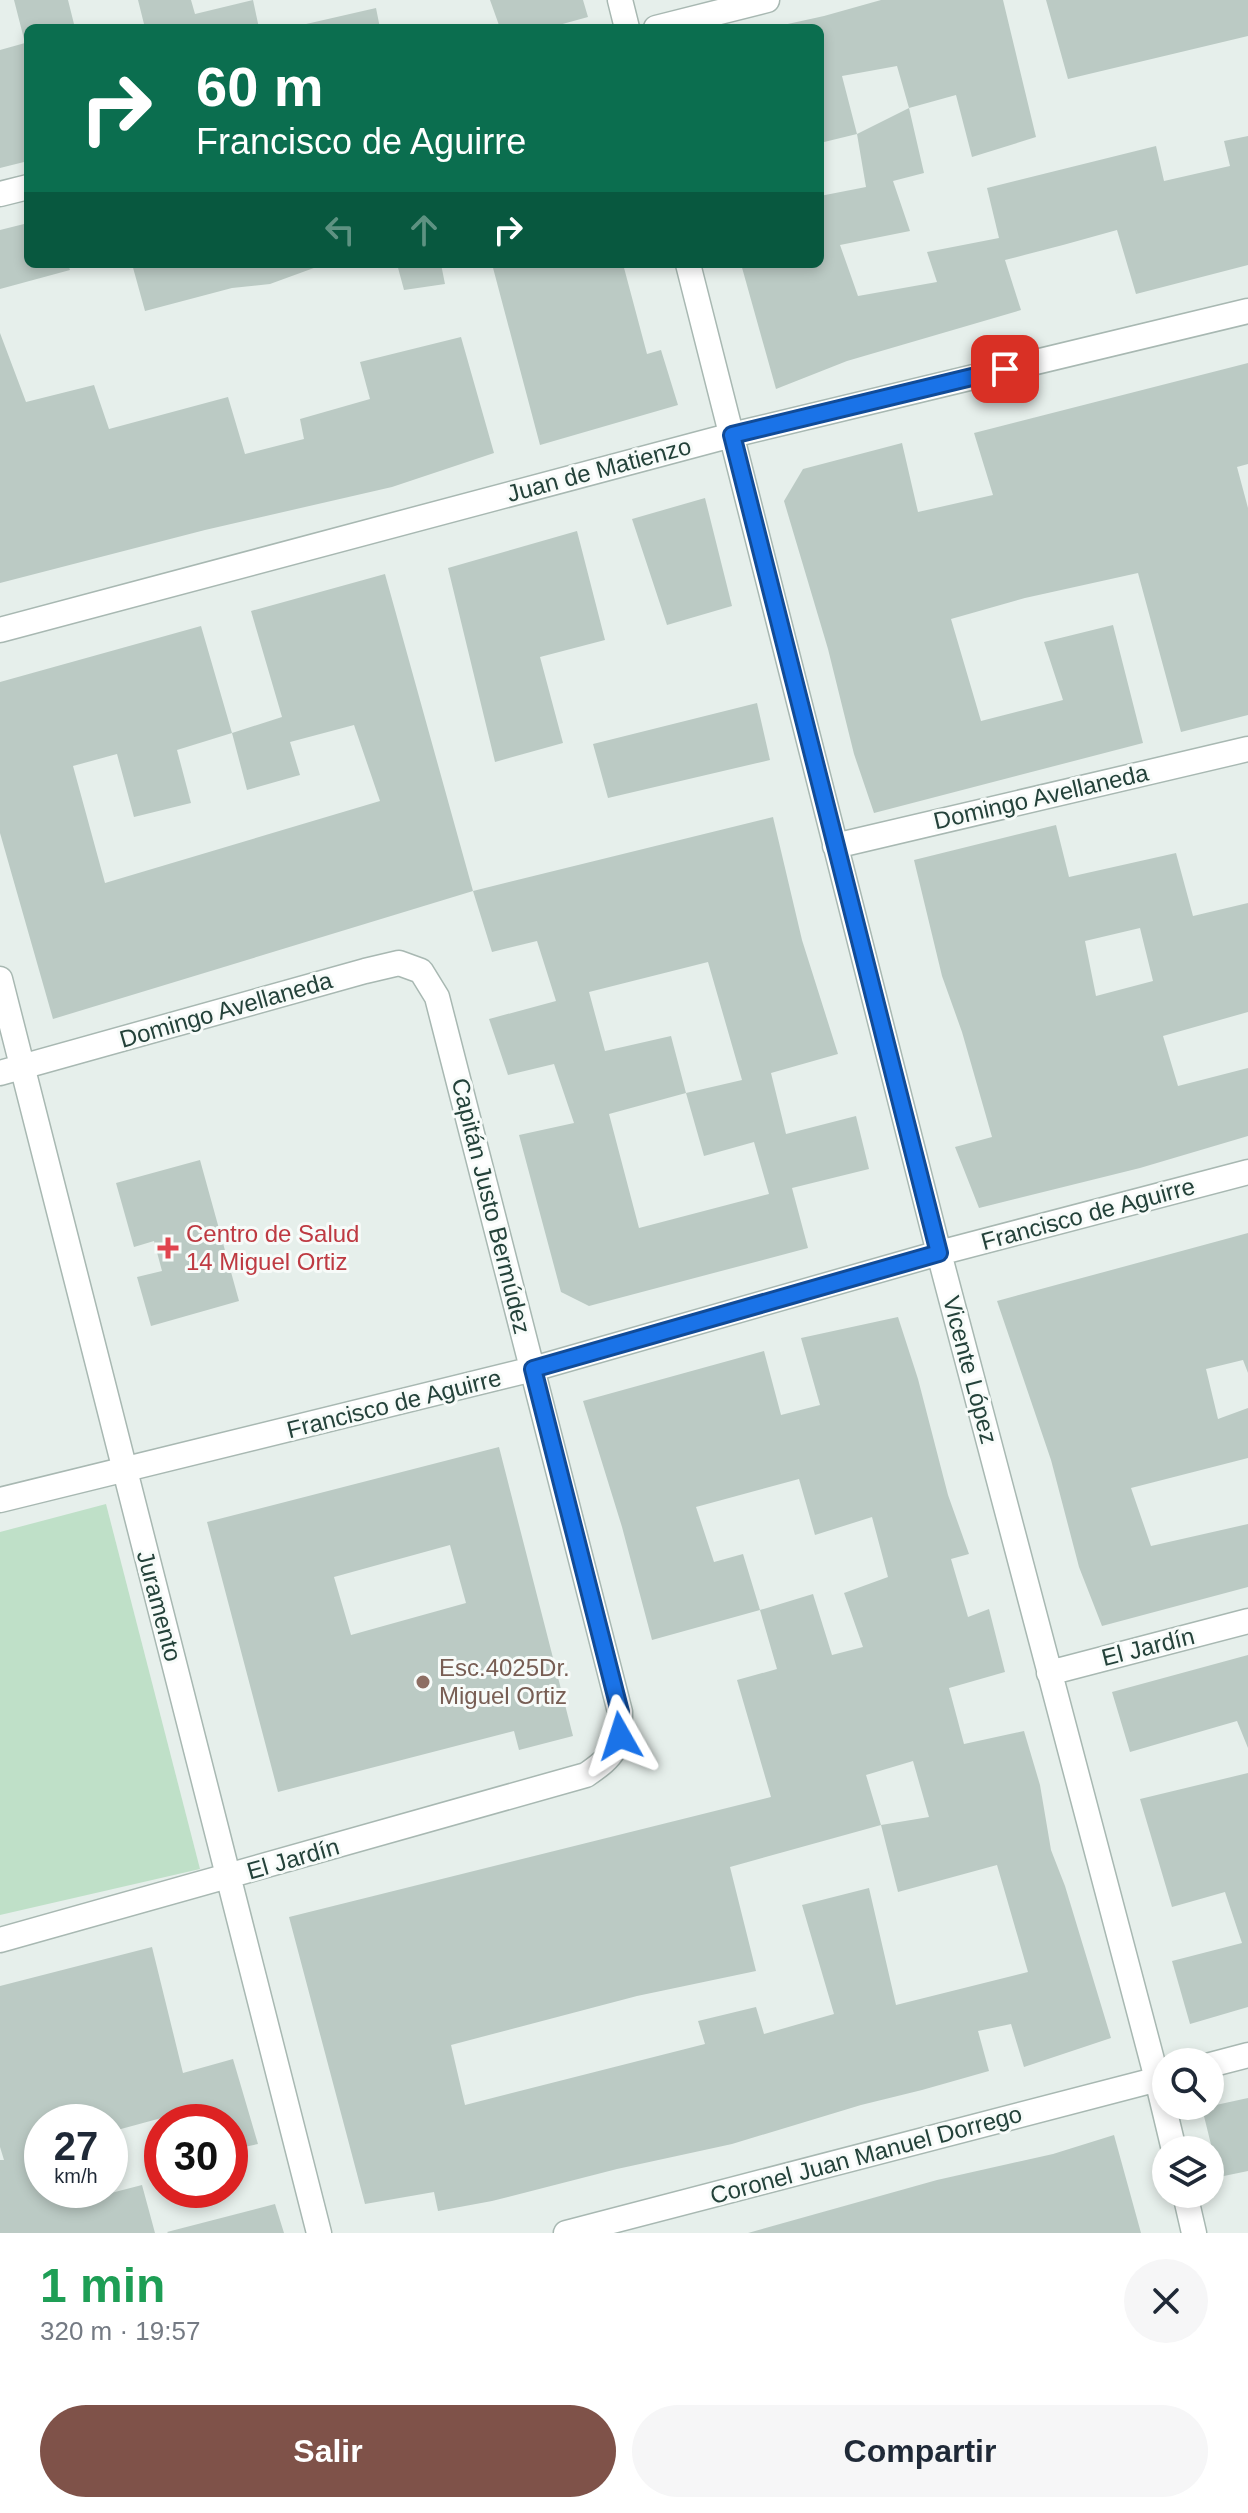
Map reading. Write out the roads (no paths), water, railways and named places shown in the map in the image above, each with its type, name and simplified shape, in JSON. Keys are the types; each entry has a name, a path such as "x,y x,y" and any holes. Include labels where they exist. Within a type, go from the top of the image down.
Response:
{"street":[{"path":"620,0 626,24"},
{"path":"672,24 767,0"},
{"path":"0,194 24,188"},
{"name":"Vicente López","path":"689,268 939,1253 1049,1673 1154,2048"},
{"name":"Juan de Matienzo","path":"0,630 732,435 1248,311"},
{"name":"Domingo Avellaneda","path":"835,846 1246,757"},
{"name":"Domingo Avellaneda","path":"12,1070 399,963 421,971 437,997"},
{"name":"Juramento","path":"0,979 12,1070 124,1470 319,2233"},
{"name":"Capitán Justo Bermúdez","path":"437,997 620,1712 620,1736 609,1759 586,1775"},
{"name":"Francisco de Aguirre","path":"0,1500 533,1369 939,1253 1248,1172"},
{"name":"El Jardín","path":"1049,1673 1248,1621"},
{"name":"El Jardín","path":"0,1940 586,1775"},
{"path":"1224,2061 1248,2055"},
{"name":"Coronel Juan Manuel Dorrego","path":"566,2233 1152,2081"},
{"path":"1188,2208 1194,2233"}],"place":[{"name":"Centro de Salud 14 Miguel Ortiz","path":"168,1248"},
{"name":"Esc.4025Dr. Miguel Ortiz","path":"423,1682"}]}
